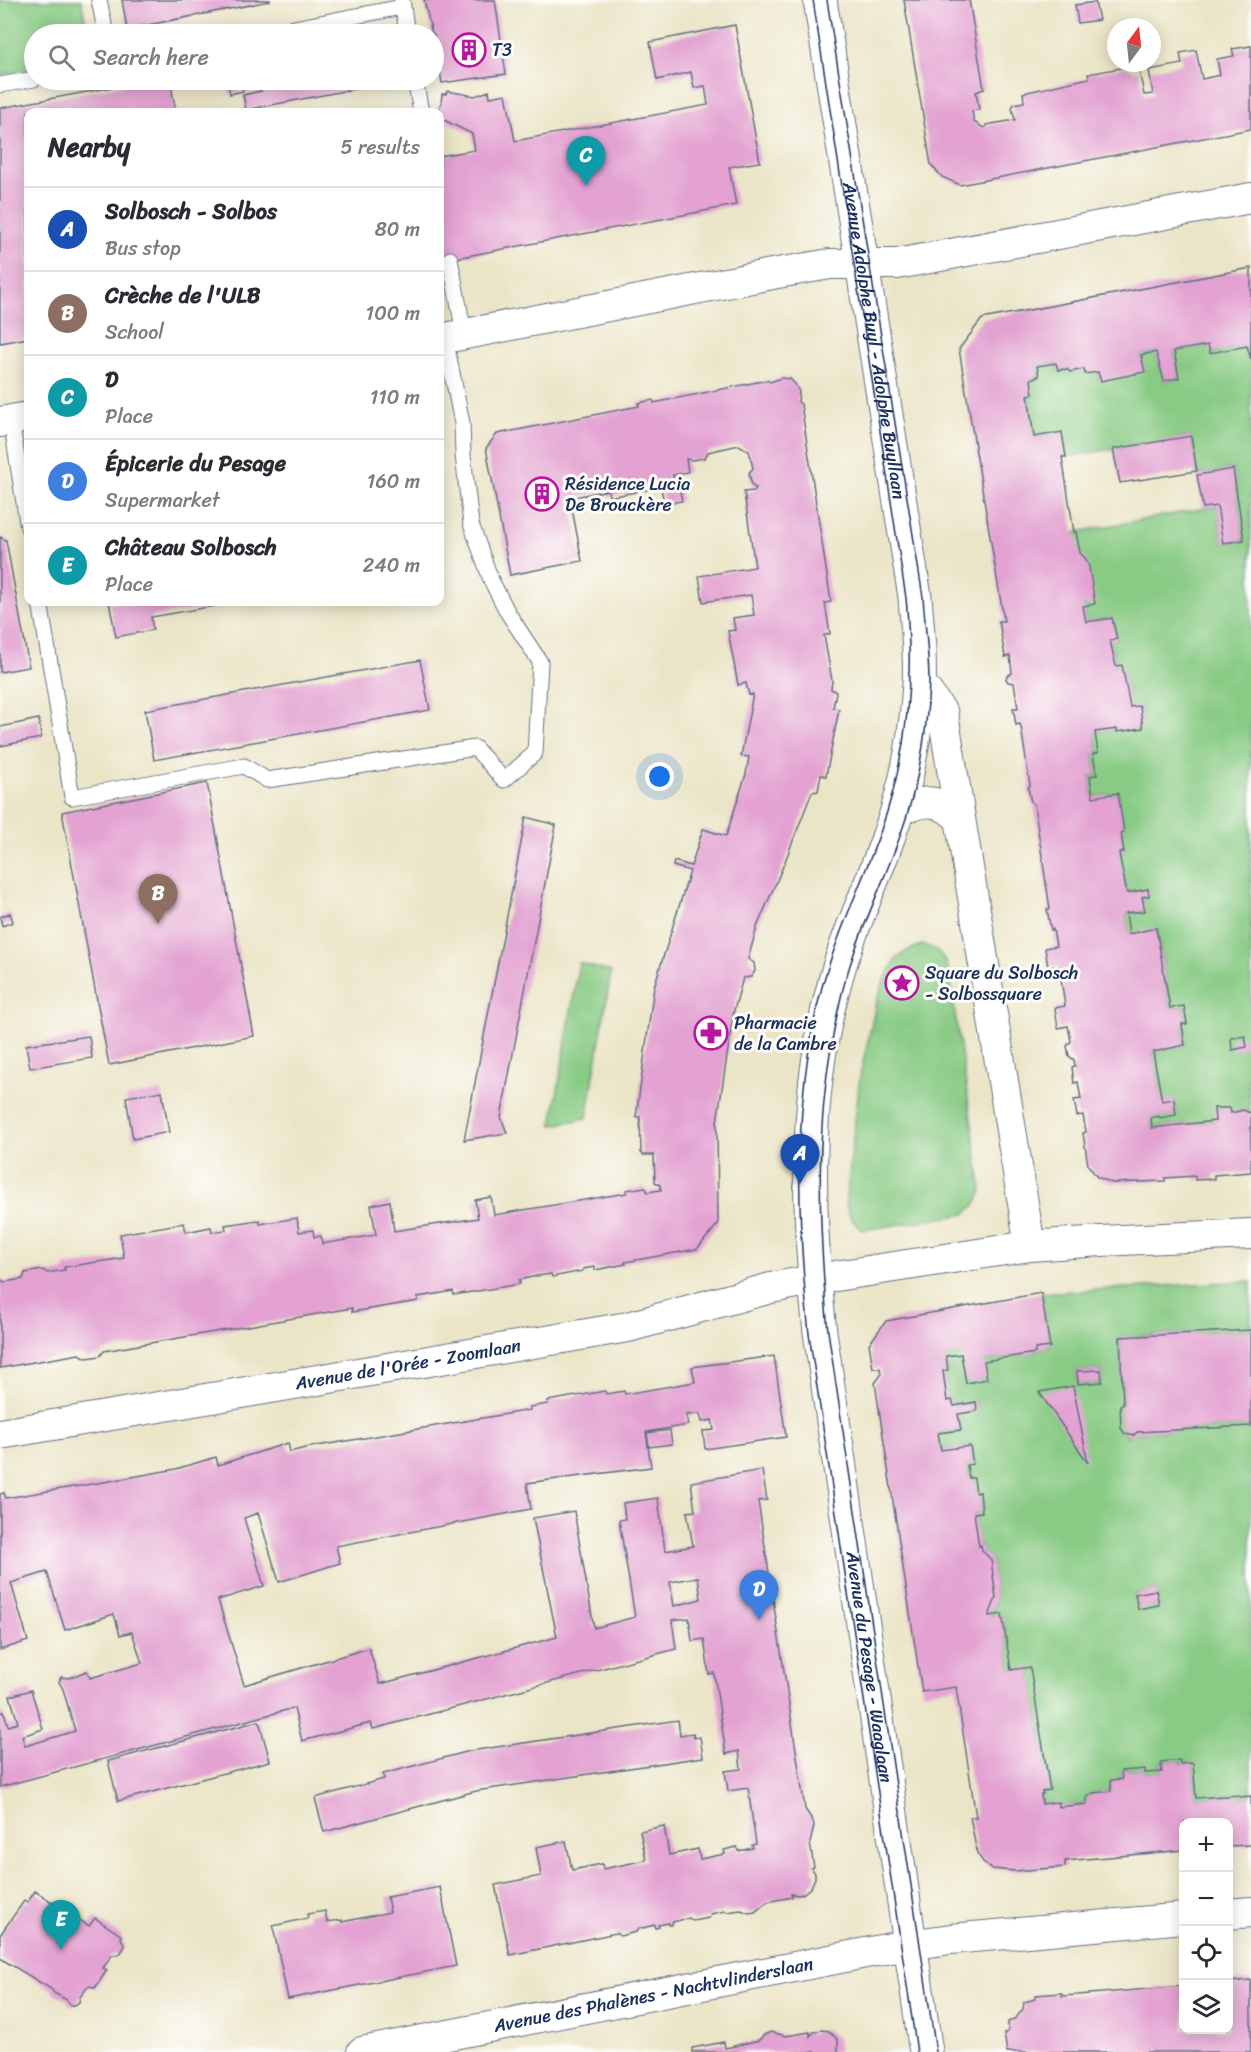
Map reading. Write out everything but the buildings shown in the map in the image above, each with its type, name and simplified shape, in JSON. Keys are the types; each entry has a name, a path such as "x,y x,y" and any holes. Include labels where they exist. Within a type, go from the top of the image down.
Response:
{"street":[{"name":"Avenue Adolphe Buyl - Adolphe Buyllaan","path":"820,0 915,597 920,682"},
{"path":"450,336 830,264 897,264 1251,198"},
{"path":"920,682 912,749 897,810 844,951 832,990 824,1028 814,1095 812,1144 811,1240 814,1280 1030,1246 1251,1234"},
{"path":"920,682 943,714 1009,1106 1030,1246"},
{"path":"897,810 921,803 940,803 947,806 959,818"},
{"name":"Avenue de l'Orée - Zoomlaan","path":"0,1434 628,1327 771,1288 814,1280"},
{"name":"Avenue du Pesage - Waaglaan","path":"814,1280 837,1457 926,2052"},
{"path":"1233,1914 1251,1912"},
{"name":"Avenue des Phalènes - Nachtvlinderslaan","path":"362,2052 910,1944 951,1938 1179,1918"}],"lane":[{"path":"99,0 104,24"},
{"path":"309,24 402,4 405,24"},
{"path":"0,86 24,81"},
{"path":"417,90 420,108"},
{"path":"41,606 72,796 244,765 267,780 475,748 504,780 535,753 540,662 508,613 491,580 471,524 463,455 462,423 450,336 450,259"},
{"path":"13,420 24,499"}],"green space":[{"path":"0,0 81,0 86,24 24,24 24,71 0,75"},
{"path":"1208,345 1211,353 1247,346 1249,355 1251,355 1251,1079 1248,1079 1250,1113 1243,1110 1231,1113 1230,1108 1215,1108 1215,1121 1152,1128 1151,1118 1176,1115 1174,1100 1162,1101 1153,1052 1185,1045 1182,1024 1186,1024 1184,1006 1170,1008 1157,929 1129,934 1126,913 1144,911 1142,897 1149,895 1148,889 1127,893 1119,853 1124,852 1121,833 1124,832 1118,793 1093,797 1090,776 1097,775 1093,754 1098,753 1095,732 1117,729 1118,732 1143,727 1140,706 1130,707 1122,665 1116,666 1110,641 1117,639 1112,618 1086,622 1076,532 1217,506 1223,543 1244,540 1233,469 1197,475 1191,436 1066,457 1062,432 1034,437 1028,395 1031,379 1039,376 1037,366 1056,363 1058,370 1084,369 1098,372 1099,379 1101,379 1144,371 1141,355 1156,352 1164,381 1179,378 1174,351"},
{"path":"921,945 931,947 938,952 948,967 982,1191 975,1205 965,1214 864,1230 851,1219 846,1202 860,1076 876,1004 884,981 896,959"},
{"path":"579,963 611,972 587,1118 552,1125"},
{"path":"1251,1281 1251,1330 1120,1337 1123,1404 1120,1405 1122,1428 1127,1436 1137,1432 1251,1426 1251,1796 1196,1798 1193,1763 1180,1764 1180,1760 1161,1762 1162,1772 1145,1773 1145,1769 1121,1771 1122,1779 1111,1781 1111,1791 1093,1793 1087,1797 1086,1804 1058,1807 1057,1803 1042,1804 1042,1791 1050,1789 1030,1668 1011,1670 1002,1614 989,1616 996,1598 991,1560 982,1550 981,1545 979,1546 974,1513 982,1511 980,1493 976,1493 974,1478 969,1478 967,1465 973,1463 971,1446 941,1450 938,1433 961,1430 958,1414 977,1410 976,1402 954,1406 952,1400 947,1401 943,1371 948,1370 946,1356 961,1354 984,1361 1035,1353 1035,1349 1050,1347 1041,1293","holes":["1101,1370 1102,1382 1078,1384 1077,1371","1156,1590 1159,1605 1138,1608 1135,1594"]}],"tram line":[{"path":"813,0 906,598 909,687 903,744 890,801 874,850 828,967 812,1030 802,1116 800,1160 802,1247 809,1334 917,2052"},
{"path":"827,0 923,597 929,683 923,743 911,801 844,984 831,1047 825,1088 820,1168 822,1249 828,1331 936,2052"}],"place":[{"name":"T3","path":"469,50"},
{"name":"D","path":"586,186"},
{"name":"Résidence Lucia De Brouckère","path":"542,494"},
{"name":"Crèche de l'ULB","path":"158,924"},
{"name":"Square du Solbosch - Solbossquare","path":"902,983"},
{"name":"Pharmacie de la Cambre","path":"711,1033"},
{"name":"Solbosch - Solbos","path":"800,1184"},
{"name":"Épicerie du Pesage","path":"759,1620"},
{"name":"Château Solbosch","path":"61,1950"}]}
